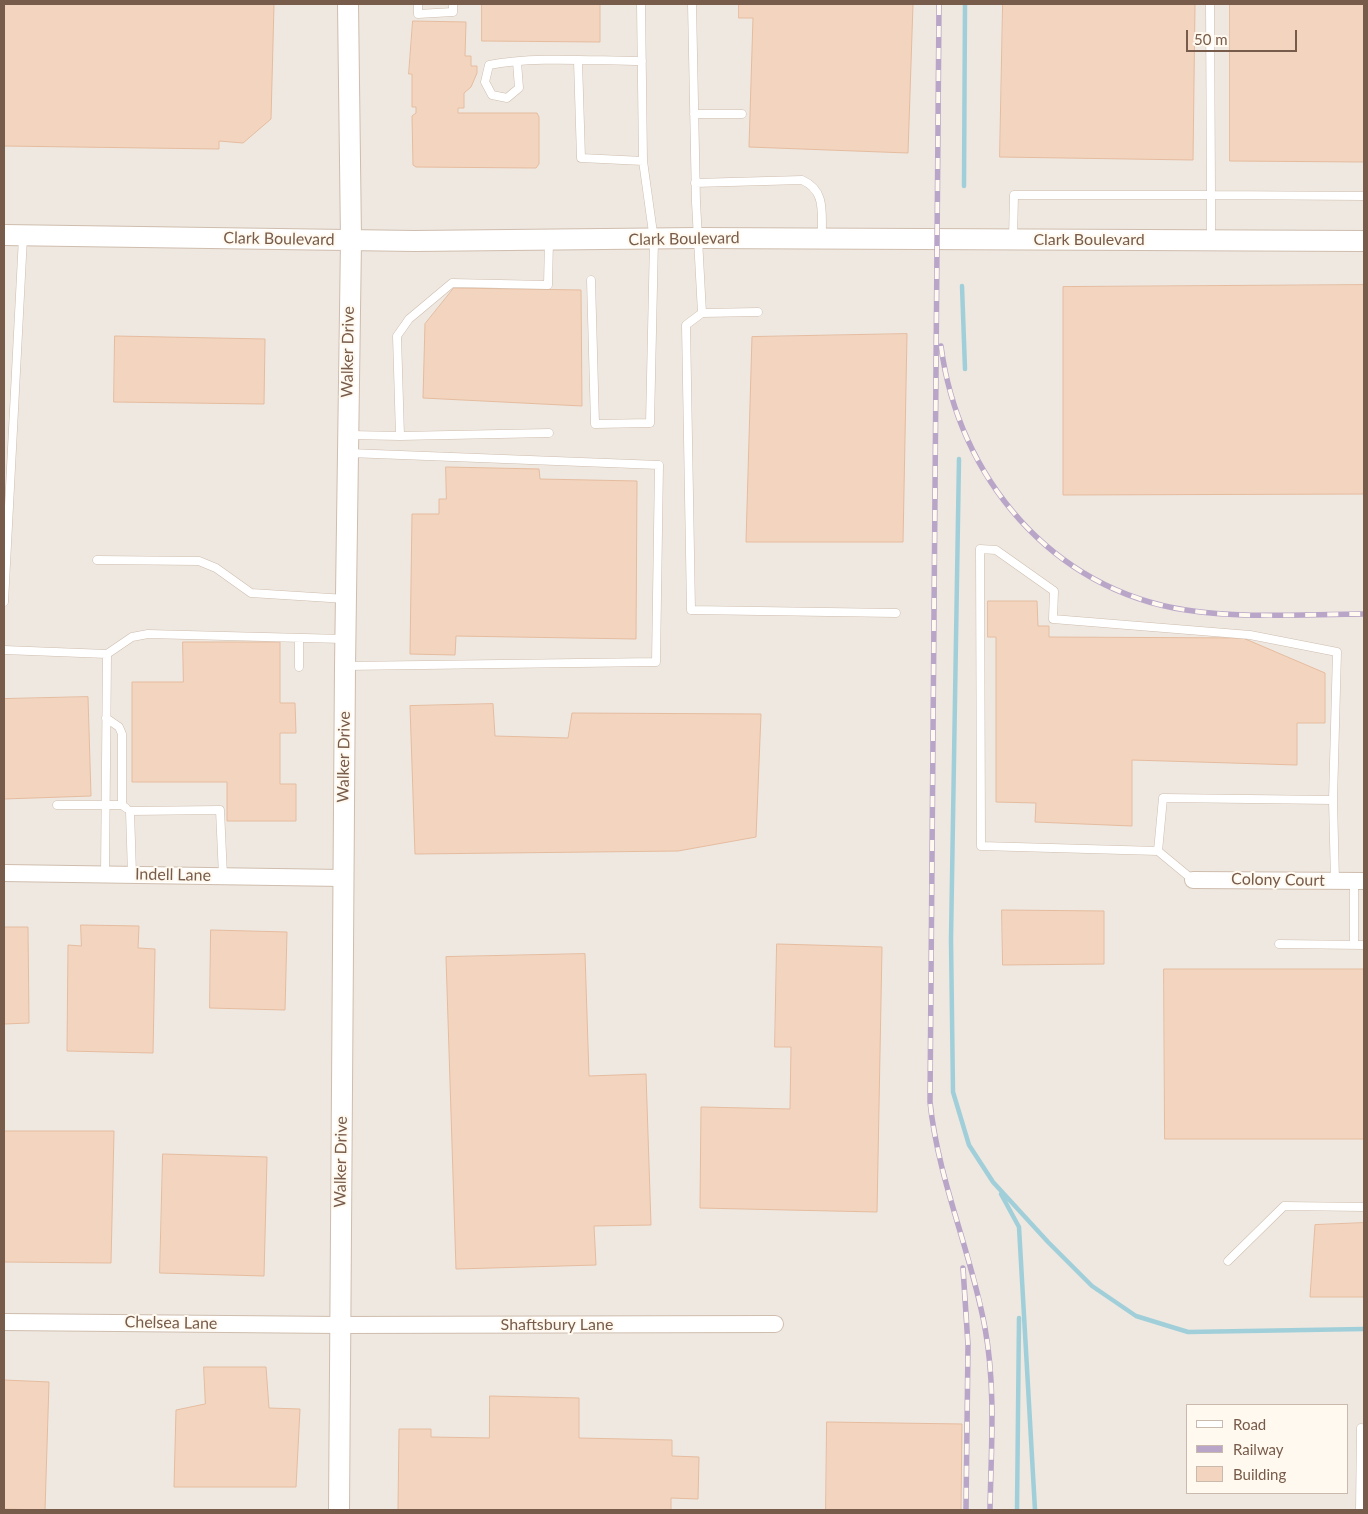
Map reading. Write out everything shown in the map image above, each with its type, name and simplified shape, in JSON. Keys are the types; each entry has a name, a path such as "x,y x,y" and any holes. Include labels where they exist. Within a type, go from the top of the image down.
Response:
{"street":[{"name":"Walker Drive","path":"339,1510 347,444 351,240 348,4"},
{"name":"Clark Boulevard","path":"13,235 351,240 822,238 1364,241"},
{"name":"Indell Lane","path":"4,873 343,878"},
{"name":"Colony Court","path":"1193,880 1359,881"},
{"name":"Chelsea Lane","path":"4,1322 339,1325"},
{"name":"Shaftsbury Lane","path":"339,1325 776,1324"}],"lane":[{"path":"418,4 418,14 453,12 454,4"},
{"path":"591,280 596,424 650,423 654,240 643,161 641,4"},
{"path":"692,4 695,183 702,312"},
{"path":"1210,4 1211,240"},
{"path":"578,61 581,158 643,161"},
{"path":"517,62 519,88 507,98 492,95 485,82 489,65 517,62 642,61"},
{"path":"694,114 742,114"},
{"path":"695,183 802,180 812,185 819,192 822,238"},
{"path":"1013,239 1014,195 1364,196"},
{"path":"4,602 13,235"},
{"path":"400,436 397,336 409,319 452,283 548,285 549,240"},
{"path":"758,312 702,312 686,326 691,610 896,613"},
{"path":"347,444 400,436 549,433"},
{"path":"345,666 656,662 659,465 347,444"},
{"path":"1193,880 1158,851 980,846 980,549 996,550 1054,591 1053,618 1250,635 1337,652 1333,800 1335,881"},
{"path":"97,560 199,561 216,568 251,593 346,599"},
{"path":"4,650 107,654 132,637 148,634 346,639"},
{"path":"299,638 299,667"},
{"path":"105,874 107,654"},
{"path":"106,718 119,726 122,734 122,805"},
{"path":"1158,851 1163,798 1333,800"},
{"path":"57,805 122,805 130,811 220,810 223,876"},
{"path":"130,811 132,874"},
{"path":"1354,945 1359,881"},
{"path":"1280,944 1364,945"},
{"path":"1228,1261 1284,1206 1364,1208"},
{"path":"1360,1510 1361,1428"}],"shaded area":[{"path":"4,4 1364,4 1364,1510 4,1510"}],"building":[{"path":"4,4 274,4 271,119 243,143 219,141 219,149 4,146"},
{"path":"482,4 600,4 600,42 482,41"},
{"path":"739,4 913,4 908,153 749,147 753,18 739,18"},
{"path":"1003,4 1195,4 1193,160 1000,157"},
{"path":"1230,4 1364,4 1364,162 1230,161"},
{"path":"413,21 466,22 465,56 471,56 471,66 477,66 477,73 471,87 464,93 464,108 458,108 458,113 537,113 539,117 539,164 536,168 416,167 413,165 412,116 416,113 416,107 412,107 412,74 409,74"},
{"path":"1364,285 1364,494 1063,495 1063,287"},
{"path":"454,288 581,290 582,406 423,398 425,324"},
{"path":"907,334 903,542 746,542 752,337"},
{"path":"115,336 265,339 264,404 114,402"},
{"path":"446,467 539,469 540,479 637,481 636,639 456,636 455,655 410,654 412,514 439,514 439,499 446,499"},
{"path":"988,601 1037,601 1038,626 1049,626 1049,637 1243,638 1325,673 1325,723 1297,723 1297,765 1132,760 1132,826 1035,822 1036,803 996,802 996,637 988,637"},
{"path":"183,642 280,642 280,703 295,703 296,733 280,733 280,784 296,784 296,821 227,821 227,782 132,782 132,682 183,682"},
{"path":"88,697 91,796 4,799 4,699"},
{"path":"493,704 495,736 568,738 572,713 761,714 756,837 678,851 415,854 410,706"},
{"path":"1002,910 1104,911 1104,964 1003,965"},
{"path":"81,925 139,926 138,948 155,949 153,1053 67,1051 68,945 81,946"},
{"path":"4,927 28,927 29,1023 4,1024"},
{"path":"211,930 287,932 285,1010 210,1008"},
{"path":"777,944 882,947 877,1212 700,1208 701,1107 790,1109 791,1047 775,1047"},
{"path":"585,954 589,1076 646,1074 651,1225 594,1226 596,1265 456,1269 446,957"},
{"path":"1164,969 1364,969 1364,1139 1165,1139"},
{"path":"4,1131 114,1131 111,1263 4,1262"},
{"path":"163,1154 267,1157 264,1276 160,1273"},
{"path":"1364,1223 1364,1297 1310,1297 1315,1225"},
{"path":"204,1367 266,1367 269,1408 300,1409 296,1487 174,1487 176,1410 205,1404"},
{"path":"4,1380 49,1382 45,1510 4,1509"},
{"path":"490,1396 579,1398 579,1438 672,1440 672,1456 699,1457 698,1499 671,1498 671,1510 398,1510 399,1429 431,1429 431,1437 489,1438"},
{"path":"827,1422 962,1424 961,1510 826,1510"}],"waterway":[{"path":"964,186 965,4"},
{"path":"962,286 965,369"},
{"path":"959,459 951,939 953,1092 969,1145 993,1182 1048,1242 1092,1286 1136,1316 1188,1332 1364,1329"},
{"path":"1001,1194 1019,1227 1035,1510"},
{"path":"1017,1510 1019,1318"}],"railway":[{"path":"939,4 930,1102 940,1159 972,1271 985,1328 992,1396 990,1510"},
{"path":"941,346 951,394 968,440 991,482 1020,520 1054,552 1094,579 1138,598 1186,610 1208,613 1252,615 1364,614"},
{"path":"963,1268 968,1345 966,1510"}]}
